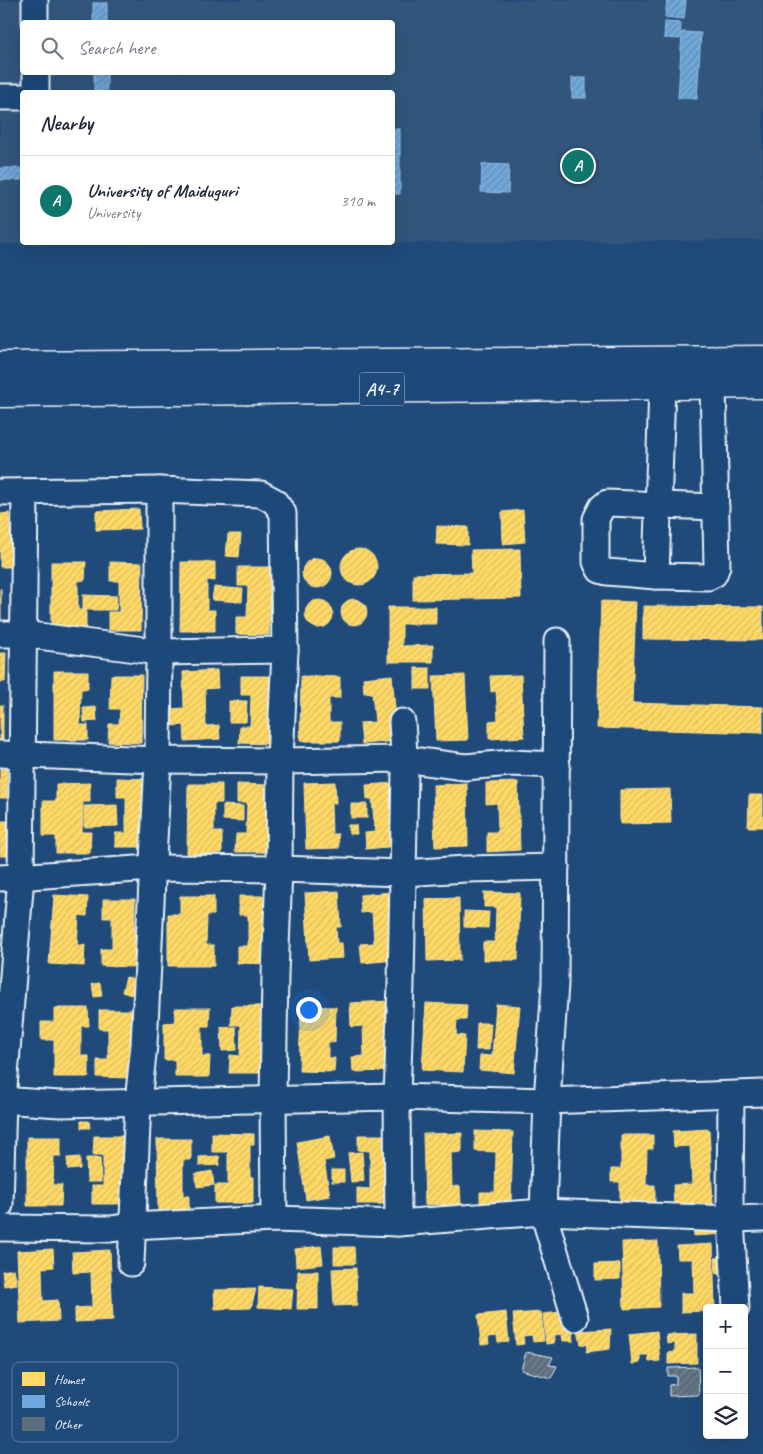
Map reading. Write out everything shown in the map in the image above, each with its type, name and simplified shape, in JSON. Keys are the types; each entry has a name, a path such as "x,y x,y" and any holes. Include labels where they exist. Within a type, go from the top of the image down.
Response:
{"highway":[{"name":"A4-7","path":"0,366 763,360"},
{"name":"A4-7","path":"0,393 763,384"}],"street":[{"path":"35,0 35,20"},
{"path":"36,75 36,90"},
{"path":"0,97 20,97"},
{"path":"713,385 716,507 717,566 714,574 708,577 656,576 607,572 600,570 596,562 596,519 602,507 608,503 716,507"},
{"path":"656,576 662,386"},
{"path":"130,1263 138,1102 144,1045 158,760 160,652 159,490"},
{"path":"0,492 159,490 261,494 274,501 283,513 285,650 280,761 279,869 275,975 274,1219"},
{"path":"0,1205 2,1100 11,878 12,634 25,492"},
{"path":"12,634 160,652 285,650"},
{"path":"557,641 555,984 547,1101 543,1212 575,1318"},
{"path":"398,1223 397,1096 402,984 404,759 402,722"},
{"path":"11,754 158,760 404,759 465,767 511,763 557,765"},
{"path":"11,878 152,868 279,869 403,873 466,869 556,867"},
{"path":"2,1100 60,1104 397,1096 547,1101 763,1093"},
{"path":"731,1095 731,1218 736,1304"},
{"path":"0,1228 111,1229 131,1226 274,1219 398,1223 543,1212 763,1218"}],"shaded area":[{"path":"0,0 763,0 763,240 395,243 395,90 20,90 20,244 0,244"}],"building: Homes":[{"path":"139,509 140,529 96,530 96,511"},
{"path":"523,510 525,542 503,544 502,512"},
{"path":"9,513 12,567 0,567 0,514"},
{"path":"437,526 468,527 468,545 436,544"},
{"path":"228,534 241,534 239,557 226,556"},
{"path":"359,549 366,550 372,554 376,560 376,574 372,580 366,584 359,585 352,584 346,580 342,574 341,567 342,560 346,554 352,550"},
{"path":"520,549 521,598 413,600 413,574 472,573 471,550"},
{"path":"317,558 327,563 332,573 327,583 317,588 307,583 302,573 307,563"},
{"path":"51,562 86,562 85,580 78,581 78,610 86,610 86,631 51,631"},
{"path":"110,562 142,563 141,630 108,630 108,612 119,612 119,581 110,581"},
{"path":"181,562 215,562 215,581 207,580 207,610 215,610 215,631 180,631"},
{"path":"238,567 270,567 269,635 236,634 236,617 247,617 248,586 238,586"},
{"path":"214,587 243,589 242,602 212,600"},
{"path":"1,589 1,625 0,625"},
{"path":"83,595 117,596 116,610 83,610"},
{"path":"354,599 363,603 367,612 363,621 354,625 345,621 341,612 345,603"},
{"path":"319,600 329,604 333,614 329,624 319,628 309,624 305,614 309,604"},
{"path":"601,601 636,602 632,703 763,707 763,733 597,728"},
{"path":"643,606 763,607 763,640 643,639"},
{"path":"388,607 436,607 436,624 402,624 402,646 433,645 433,662 388,662"},
{"path":"0,653 6,653 5,682 0,682"},
{"path":"415,668 430,668 430,689 415,689"},
{"path":"217,670 218,688 205,689 206,726 219,725 220,739 185,741 184,725 171,726 170,709 184,708 183,672"},
{"path":"54,671 88,671 88,689 81,689 80,725 88,725 88,740 54,740"},
{"path":"111,675 142,675 141,743 108,742 109,724 119,724 120,709 110,709"},
{"path":"392,675 398,741 362,744 360,723 375,722 372,693 364,693 363,678"},
{"path":"465,675 468,740 436,741 433,676"},
{"path":"521,675 524,737 489,739 489,721 498,720 496,691 491,692 490,676"},
{"path":"241,676 273,676 272,744 239,743 240,726 250,726 251,695 241,695"},
{"path":"301,676 340,677 340,698 329,698 329,722 340,722 340,741 300,741"},
{"path":"229,701 247,701 246,722 229,722"},
{"path":"0,705 3,705 3,740 0,740"},
{"path":"96,707 97,721 84,722 83,708"},
{"path":"0,769 7,769 7,798 0,798"},
{"path":"117,778 149,779 148,847 115,847 115,833 126,833 126,797 117,797"},
{"path":"335,782 336,803 331,803 332,834 338,834 339,848 306,849 304,783"},
{"path":"518,782 520,850 487,852 487,832 498,832 497,803 486,804 486,783"},
{"path":"90,783 90,802 83,802 82,832 91,832 90,853 56,853 56,836 43,836 43,801 56,801 56,784"},
{"path":"394,783 399,846 366,849 365,833 375,832 372,799 367,799 366,785"},
{"path":"467,783 468,846 435,847 433,785"},
{"path":"188,784 222,784 222,803 214,803 214,832 222,832 222,853 187,854"},
{"path":"237,784 269,785 268,852 235,852 236,834 246,834 247,803 237,803"},
{"path":"670,789 671,823 620,824 620,790"},
{"path":"749,795 763,795 763,827 748,827"},
{"path":"351,804 367,804 367,818 351,818"},
{"path":"117,805 118,826 84,827 84,806"},
{"path":"223,805 243,806 243,821 223,820"},
{"path":"0,821 7,821 7,856 0,856"},
{"path":"348,825 356,825 357,834 349,834"},
{"path":"339,891 341,927 336,927 337,943 342,943 343,958 309,960 305,893"},
{"path":"391,892 396,960 362,963 360,944 374,943 372,912 361,913 360,895"},
{"path":"484,892 520,893 518,960 483,960 483,942 495,942 496,907 484,907"},
{"path":"54,895 88,897 87,916 79,915 77,945 85,945 84,966 49,964"},
{"path":"180,896 214,896 214,915 207,915 206,945 214,945 214,966 168,966 168,914 180,914"},
{"path":"239,896 271,896 270,964 237,963 237,946 248,946 248,915 239,915"},
{"path":"459,898 460,960 427,961 426,899"},
{"path":"103,899 135,899 134,967 101,966 101,949 112,949 112,918 103,918"},
{"path":"464,911 489,912 488,928 464,927"},
{"path":"126,977 135,979 131,995 122,992"},
{"path":"100,983 102,996 94,997 92,984"},
{"path":"389,1001 392,1071 353,1072 352,1057 364,1056 363,1026 351,1027 350,1003"},
{"path":"426,1003 467,1005 466,1020 457,1020 456,1035 465,1036 463,1072 422,1070"},
{"path":"496,1004 520,1006 514,1073 479,1070 480,1055 492,1056"},
{"path":"232,1006 263,1006 262,1073 229,1073 230,1055 240,1056 241,1025 231,1025"},
{"path":"301,1006 336,1007 335,1042 328,1042 328,1058 335,1058 334,1072 299,1071"},
{"path":"54,1008 88,1008 89,1026 81,1026 81,1056 89,1056 89,1077 54,1077 54,1040 41,1040 41,1022 54,1022"},
{"path":"175,1008 210,1008 209,1026 202,1026 202,1056 210,1056 209,1077 175,1077 175,1060 164,1060 164,1023 175,1022"},
{"path":"99,1010 131,1010 130,1078 97,1077 97,1060 108,1060 108,1029 99,1029"},
{"path":"477,1023 491,1023 489,1050 476,1050"},
{"path":"221,1027 236,1027 237,1050 222,1051"},
{"path":"81,1121 89,1121 90,1128 81,1128"},
{"path":"709,1129 713,1204 674,1206 673,1185 692,1184 690,1146 674,1147 673,1131"},
{"path":"475,1131 513,1132 511,1205 480,1205 480,1192 495,1192 496,1152 475,1151"},
{"path":"212,1133 254,1134 254,1145 250,1145 250,1177 253,1177 253,1203 215,1203 215,1185 228,1185 228,1152 212,1152"},
{"path":"462,1133 462,1152 451,1153 452,1187 460,1186 461,1204 425,1205 423,1134"},
{"path":"358,1135 389,1135 388,1204 357,1204 357,1188 370,1189 370,1151 358,1150"},
{"path":"621,1135 653,1135 653,1149 647,1149 646,1185 655,1185 655,1202 620,1202 620,1182 611,1182 611,1169 621,1169"},
{"path":"94,1136 126,1136 124,1204 92,1204 92,1186 103,1186 103,1155 93,1155"},
{"path":"330,1136 334,1159 324,1161 330,1196 306,1200 297,1142"},
{"path":"27,1137 61,1137 61,1156 54,1156 53,1185 62,1185 61,1206 27,1206"},
{"path":"157,1139 191,1139 191,1160 183,1160 183,1196 189,1196 189,1211 158,1211"},
{"path":"362,1152 364,1181 351,1182 348,1153"},
{"path":"219,1156 220,1165 199,1166 199,1157"},
{"path":"80,1157 80,1169 68,1170 67,1158"},
{"path":"86,1158 100,1158 101,1182 87,1182"},
{"path":"332,1170 344,1170 344,1182 332,1182"},
{"path":"212,1171 214,1185 197,1187 195,1174"},
{"path":"725,1221 725,1234 694,1236 693,1223"},
{"path":"658,1241 659,1307 624,1309 622,1242"},
{"path":"713,1244 715,1304 703,1304 703,1311 681,1312 681,1293 694,1293 693,1259 678,1259 677,1246"},
{"path":"321,1246 323,1264 296,1267 295,1249"},
{"path":"334,1247 354,1247 355,1264 334,1264"},
{"path":"53,1249 54,1267 42,1268 43,1301 58,1300 59,1321 20,1323 17,1251"},
{"path":"110,1250 113,1320 75,1322 75,1308 92,1307 91,1272 73,1273 72,1252"},
{"path":"729,1257 730,1273 716,1274 715,1258"},
{"path":"620,1263 620,1279 595,1280 595,1264"},
{"path":"356,1268 357,1305 334,1306 332,1269"},
{"path":"14,1269 17,1284 4,1286 2,1271"},
{"path":"298,1271 318,1271 318,1309 297,1309"},
{"path":"259,1287 293,1289 291,1309 258,1307"},
{"path":"256,1289 251,1308 215,1309 214,1290"},
{"path":"571,1311 574,1341 563,1341 562,1334 554,1335 554,1343 546,1344 543,1314"},
{"path":"506,1312 509,1342 498,1343 497,1336 488,1337 489,1344 481,1345 478,1315"},
{"path":"541,1312 544,1341 533,1342 532,1335 523,1336 524,1344 516,1345 513,1314"},
{"path":"611,1329 610,1349 586,1352 588,1345 581,1344 578,1331"},
{"path":"657,1331 660,1361 649,1362 648,1355 640,1355 640,1363 632,1364 629,1334"},
{"path":"697,1334 697,1363 668,1364 668,1353 675,1352 675,1343 667,1344 666,1335"}],"building: Schools":[{"path":"667,0 686,0 684,19 665,17"},
{"path":"93,3 107,3 107,20 93,20"},
{"path":"665,22 681,23 680,39 664,38"},
{"path":"682,32 701,33 697,99 678,98"},
{"path":"94,75 107,75 107,90 94,90"},
{"path":"572,78 586,78 586,98 572,98"},
{"path":"395,129 400,129 400,194 395,194"},
{"path":"482,164 509,165 508,193 481,192"},
{"path":"0,168 20,168 20,180 0,180"}],"building: Other":[{"path":"526,1352 553,1357 549,1365 557,1366 551,1378 521,1370"},
{"path":"698,1367 699,1395 669,1396 669,1385 676,1384 676,1376 668,1376 668,1368"}],"place":[{"name":"University of Maiduguri","path":"578,166"}]}
